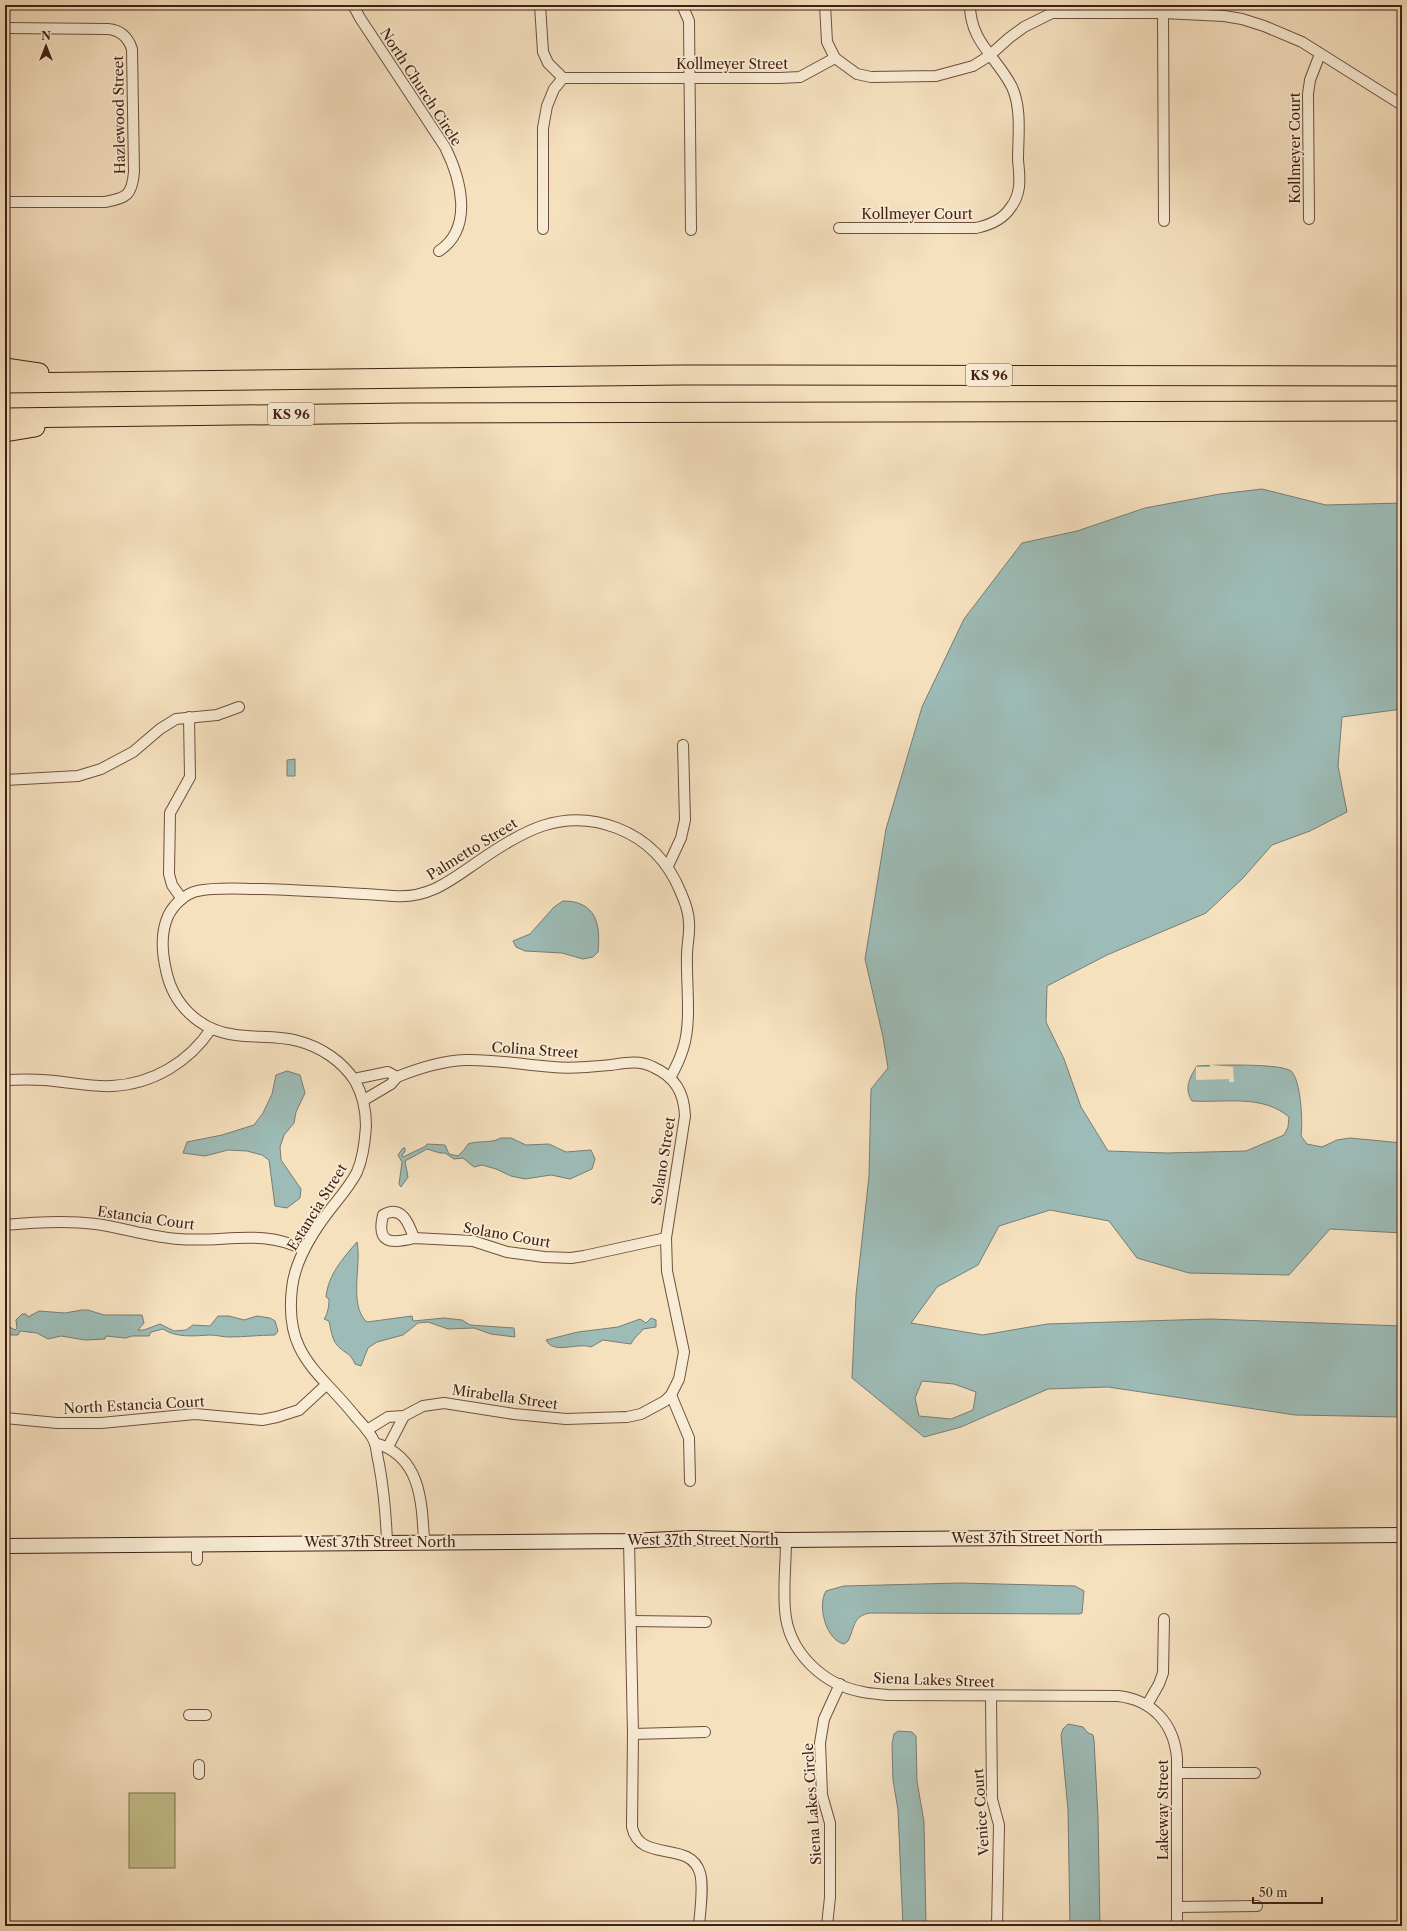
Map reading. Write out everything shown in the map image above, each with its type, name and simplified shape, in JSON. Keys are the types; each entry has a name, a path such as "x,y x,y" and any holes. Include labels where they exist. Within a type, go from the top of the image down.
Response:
{"highway":[{"path":"5,368 76,376 210,380"},
{"name":"KS 96","path":"5,383 675,375 1402,376"},
{"name":"KS 96","path":"5,418 169,415 918,411 1402,411"},
{"path":"5,432 72,422 169,415"}],"street":[{"name":"North Church Circle","path":"353,5 445,147 452,162 461,199 460,220 453,239 448,245 439,251"},
{"path":"540,5 540,38 542,52 548,63 563,78 554,90 547,106 544,128 544,229"},
{"path":"682,5 689,21 691,230"},
{"path":"825,5 826,42 835,58 857,74 870,77 936,76 973,66 990,56 1019,31 1037,20 1052,14 1163,13 1242,19 1282,33 1302,42 1402,105"},
{"name":"Kollmeyer Court","path":"839,228 976,228 992,224 1004,216 1011,207 1019,188 1018,113 1012,87 976,37 970,5"},
{"path":"1163,13 1164,221"},
{"name":"Hazlewood Street","path":"5,28 108,29 117,30 129,40 132,49 134,172 133,186 127,196 105,202 5,202"},
{"name":"Kollmeyer Court","path":"1308,219 1308,94 1310,80 1320,54"},
{"name":"Kollmeyer Street","path":"563,78 800,77 835,58"},
{"path":"5,780 78,776 101,769 133,752 176,719 217,715 239,707"},
{"path":"182,899 172,885 169,874 170,813 190,776 189,717"},
{"path":"670,1078 683,1050 687,1032 687,952 690,920 684,899 668,866 681,838 685,820 683,745"},
{"name":"Palmetto Street","path":"182,899 198,891 229,888 337,891 401,897 419,896 445,885 526,831 561,821 596,822 627,832 654,851 668,866"},
{"name":"Estancia Street","path":"182,899 174,906 167,918 163,935 166,972 172,992 183,1007 196,1020 212,1028 232,1035 295,1040 321,1048 339,1063 354,1079 364,1100 366,1122 365,1137 358,1169 352,1181 325,1216 304,1250 294,1276 291,1289 291,1318 298,1346 304,1358 326,1385 367,1430 375,1443 385,1497 387,1542"},
{"path":"5,1080 37,1079 112,1086 144,1080 165,1071 180,1062 190,1054 212,1028"},
{"name":"Colina Street","path":"364,1100 391,1084 397,1077 428,1065 464,1060 510,1062 554,1068 582,1068 636,1062 653,1067 670,1078"},
{"path":"354,1079 388,1072 397,1077"},
{"name":"Solano Street","path":"670,1078 677,1084 682,1093 685,1103 686,1116 666,1238 667,1271 684,1352 679,1379 671,1395"},
{"name":"Estancia Court","path":"5,1225 64,1222 95,1224 178,1239 270,1238 292,1244 304,1250"},
{"name":"Solano Court","path":"414,1238 473,1241 507,1252 544,1257 571,1258 666,1238"},
{"name":"North Estancia Court","path":"5,1418 57,1424 101,1423 195,1414 262,1420 299,1410 326,1385"},
{"path":"671,1395 689,1438 690,1482"},
{"name":"Mirabella Street","path":"367,1430 388,1417 404,1416 423,1406 444,1403 539,1418 566,1419 627,1417 641,1414 658,1406 671,1395"},
{"path":"388,1447 404,1416"},
{"path":"375,1443 388,1447 402,1458 415,1478 422,1504 424,1542"},
{"name":"West 37th Street North","path":"5,1546 197,1543 629,1541 692,1538 786,1540 1402,1535"},
{"name":"Siena Lakes Street","path":"786,1540 785,1610 789,1633 796,1647 805,1659 819,1672 840,1684 862,1692 888,1695 1112,1695 1131,1698 1147,1705"},
{"path":"629,1541 632,1621 633,1834 636,1840 643,1846 660,1852 685,1856 695,1864 700,1873 701,1883 699,1926"},
{"path":"197,1543 197,1560"},
{"path":"1147,1705 1159,1684 1163,1673 1164,1619"},
{"path":"632,1621 706,1622"},
{"name":"Siena Lakes Circle","path":"827,1926 830,1897 830,1823 822,1795 820,1743 824,1719 840,1684"},
{"name":"Venice Court","path":"991,1696 992,1799 999,1825 998,1926"},
{"name":"Lakeway Street","path":"1147,1705 1160,1716 1170,1730 1176,1747 1177,1926"},
{"path":"189,1715 206,1714"},
{"path":"633,1734 705,1732"},
{"path":"1177,1773 1255,1773"},
{"path":"1177,1907 1256,1906"}],"shaded area":[{"path":"129,1793 175,1793 175,1868 129,1868"}],"water":[{"path":"1262,489 1326,505 1402,503 1402,709 1342,717 1338,766 1347,812 1310,831 1272,845 1243,878 1206,913 1107,955 1047,986 1046,1022 1064,1059 1081,1107 1108,1151 1167,1153 1246,1151 1284,1135 1288,1127 1289,1117 1278,1110 1255,1102 1192,1101 1188,1092 1188,1084 1197,1066 1261,1066 1285,1068 1291,1071 1297,1083 1299,1092 1302,1121 1301,1136 1307,1144 1322,1147 1337,1140 1350,1138 1402,1143 1402,1233 1330,1229 1289,1275 1189,1273 1137,1258 1109,1221 1050,1210 999,1226 978,1265 937,1287 911,1323 983,1335 1047,1324 1210,1319 1402,1326 1402,1417 1295,1415 1108,1387 1048,1389 961,1427 924,1437 852,1378 856,1295 869,1176 871,1089 888,1068 883,1037 865,959 886,829 922,707 964,619 1022,543 1077,531 1145,508 1220,494","holes":["922,1381 954,1384 976,1392 973,1410 951,1419 919,1416 915,1398"]},
{"path":"295,759 295,776 287,776 287,760"},
{"path":"563,901 583,905 594,916 597,924 599,942 598,952 593,957 583,959 562,953 525,951 516,947 513,941 530,934 554,907"},
{"path":"287,1071 300,1075 305,1093 296,1112 294,1123 284,1135 280,1147 281,1160 301,1189 300,1198 287,1208 275,1206 269,1160 262,1155 247,1151 228,1150 205,1156 183,1153 187,1142 222,1135 254,1125 263,1113 272,1094 276,1075"},
{"path":"501,1138 511,1138 526,1145 549,1144 566,1152 591,1150 595,1159 592,1169 570,1179 551,1175 525,1179 511,1176 496,1169 482,1165 474,1167 463,1158 454,1159 445,1153 427,1149 405,1161 408,1177 401,1187 399,1184 402,1162 398,1155 403,1148 405,1148 405,1152 402,1155 403,1157 426,1146 427,1144 445,1145 449,1154 458,1156 468,1144 493,1141"},
{"path":"357,1242 358,1306 361,1315 367,1322 412,1316 413,1321 444,1318 462,1320 470,1325 514,1328 515,1337 491,1334 474,1328 448,1329 428,1322 418,1323 403,1335 377,1342 368,1348 361,1366 355,1364 350,1356 335,1343 329,1321 324,1319 329,1299 326,1297 327,1289 333,1274"},
{"path":"88,1310 104,1315 142,1315 144,1323 138,1330 144,1330 160,1324 174,1331 186,1330 193,1325 210,1326 218,1316 229,1316 244,1320 257,1316 270,1318 275,1321 278,1331 275,1335 229,1337 212,1335 180,1335 163,1329 151,1332 149,1336 132,1336 126,1338 106,1336 105,1339 85,1340 61,1336 48,1339 37,1333 20,1331 18,1335 11,1335 5,1330 5,1316 8,1320 8,1326 15,1330 17,1328 16,1320 22,1314 26,1314 28,1317 39,1311 65,1313"},
{"path":"651,1318 656,1320 656,1327 643,1329 631,1344 603,1340 591,1347 554,1347 546,1340 578,1332 618,1327 640,1319 646,1323"},
{"path":"960,1583 1075,1586 1084,1591 1082,1613 870,1613 860,1617 857,1620 848,1641 844,1644 832,1636 825,1622 822,1605 823,1597 826,1591 844,1586"},
{"path":"1068,1724 1083,1727 1088,1733 1093,1735 1094,1740 1098,1817 1100,1926 1070,1926 1068,1810 1061,1735 1063,1729"},
{"path":"898,1731 912,1732 916,1736 917,1781 924,1822 926,1926 903,1926 898,1810 893,1780 892,1744 894,1734"}],"pier":[{"path":"1210,1063 1212,1065 1233,1067 1234,1082 1229,1082 1229,1079 1196,1080 1196,1067 1210,1067"}]}
